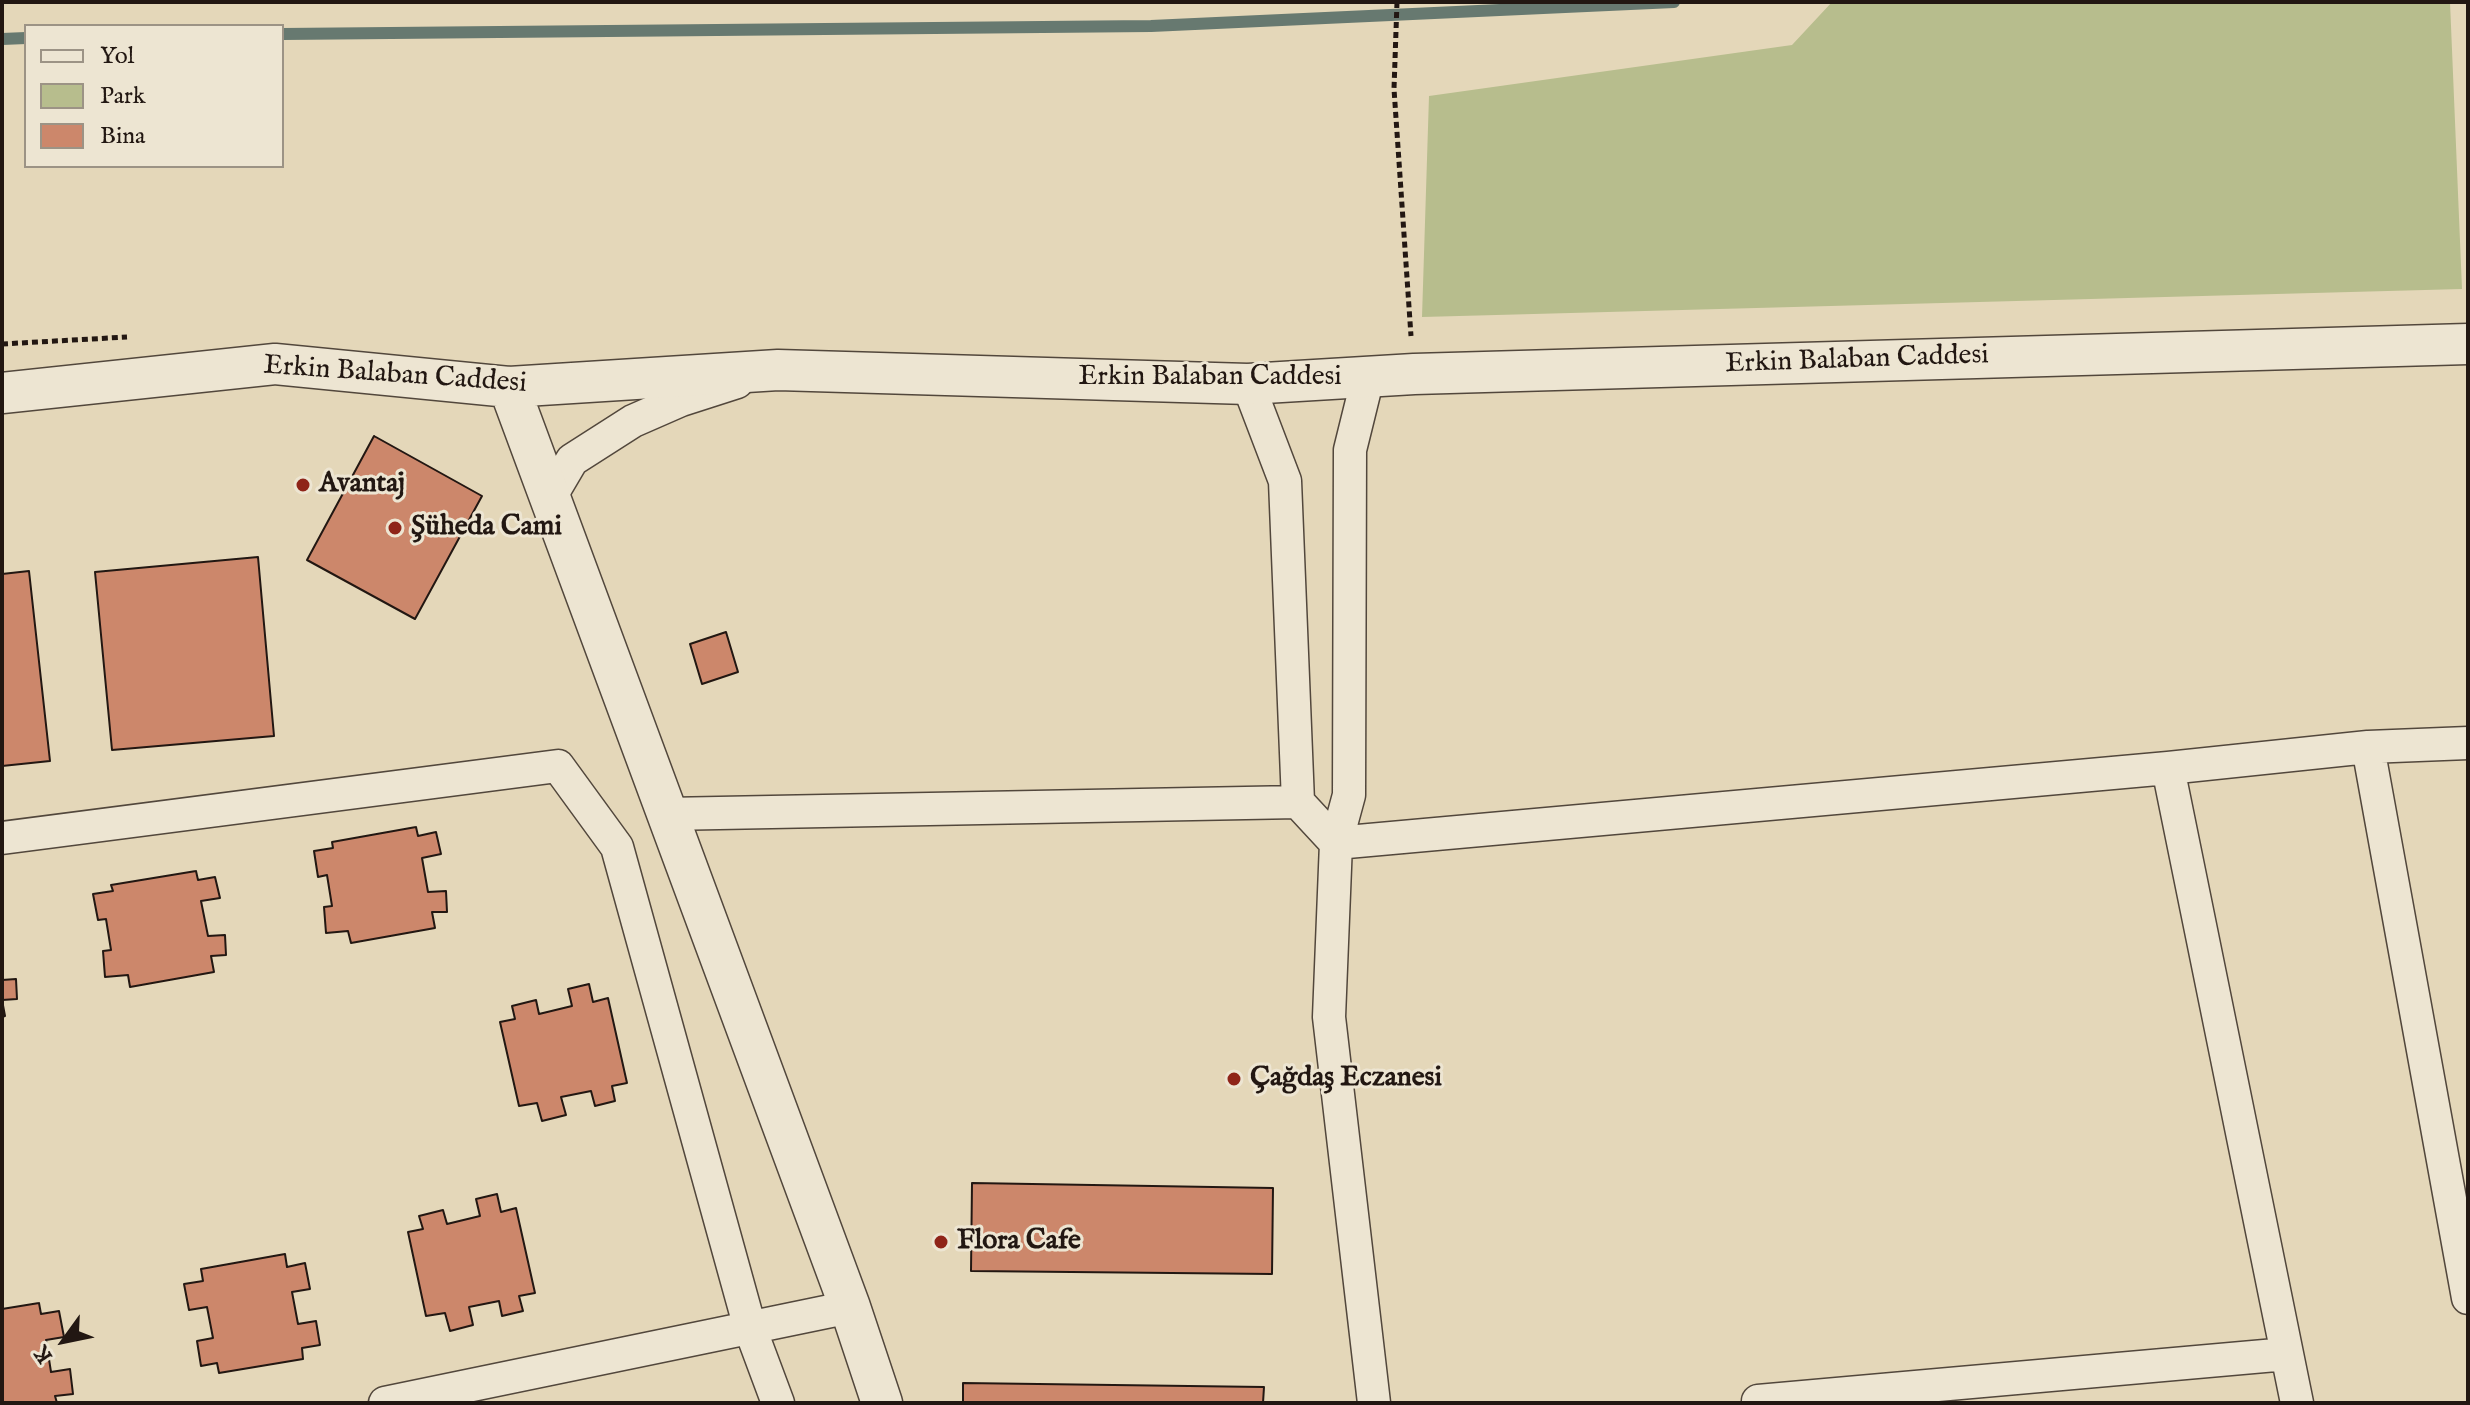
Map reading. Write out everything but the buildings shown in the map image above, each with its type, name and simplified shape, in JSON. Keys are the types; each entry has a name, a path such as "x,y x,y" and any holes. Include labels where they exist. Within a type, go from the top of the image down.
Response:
{"street":[{"name":"Erkin Balaban Caddesi","path":"2,393 275,364 509,387 778,370 1248,384 1414,374 2468,344"},
{"path":"549,499 572,460 633,421 681,400 778,370"},
{"path":"1368,377 1350,450 1349,795 1336,843 1329,1017 1374,1403"},
{"path":"1248,384 1285,481 1298,802 1336,843"},
{"path":"509,387 850,1307 882,1403"},
{"path":"1336,843 2368,747 2468,743"},
{"path":"2368,747 2468,1298"},
{"path":"2,838 558,766 617,847 750,1328 778,1403"},
{"path":"2168,768 2297,1403"},
{"path":"666,814 1298,802"},
{"path":"385,1403 850,1307"},
{"path":"1758,1401 2287,1354"}],"path":[{"path":"1397,2 1394,89 1414,374"}],"green space":[{"path":"1832,2 2450,2 2462,289 1422,317 1429,96 1792,45"}],"waterway":[{"path":"284,34 1151,26 1674,2"},
{"path":"2,39 24,38"}],"place":[{"name":"Avantaj","path":"303,485"},
{"name":"Şüheda Cami","path":"395,528"},
{"name":"Çağdaş Eczanesi","path":"1234,1079"},
{"name":"Flora Cafe","path":"941,1242"}]}
